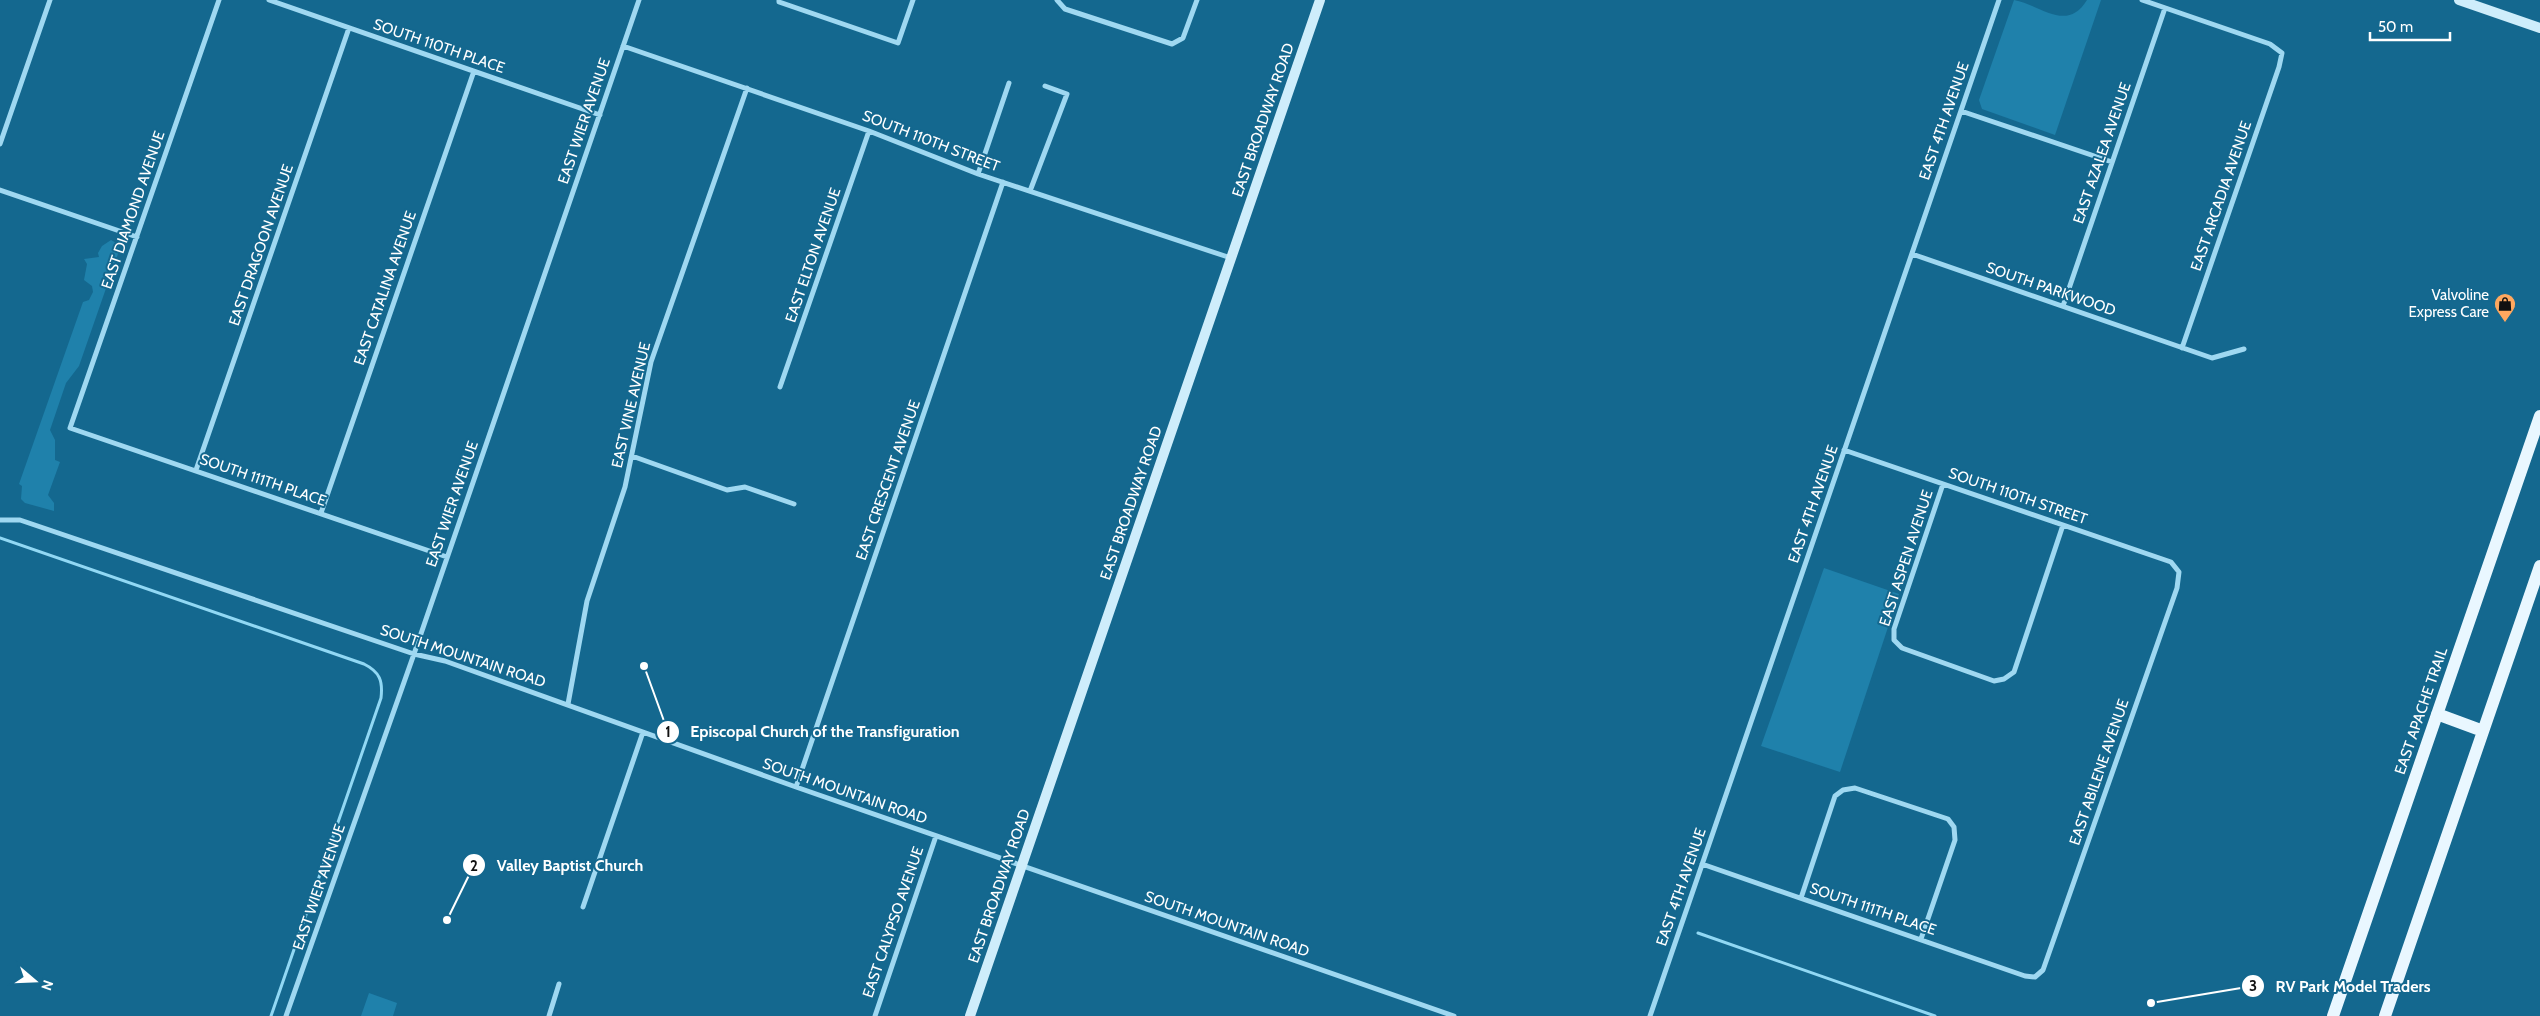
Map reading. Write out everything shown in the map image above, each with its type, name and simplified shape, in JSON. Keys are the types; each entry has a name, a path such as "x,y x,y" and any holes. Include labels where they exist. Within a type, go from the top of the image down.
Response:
{"main road":[{"name":"EAST BROADWAY ROAD","path":"970,1016 1320,0"},
{"path":"2459,0 2540,28"},
{"name":"EAST APACHE TRAIL","path":"2333,1016 2540,416"},
{"path":"2385,1016 2540,566"},
{"path":"2437,714 2483,731"}],"street":[{"path":"0,144 50,0"},
{"name":"EAST DIAMOND AVENUE","path":"70,428 219,0"},
{"name":"SOUTH 110TH PLACE","path":"269,0 600,115"},
{"path":"291,8 294,0"},
{"name":"EAST WIER AVENUE","path":"286,1016 414,654 639,0"},
{"path":"779,1 898,43 913,0"},
{"path":"1057,0 1065,9 1165,44 1178,42 1186,32 1197,0"},
{"name":"EAST 4TH AVENUE","path":"1650,1016 1999,0"},
{"path":"2142,0 2165,8"},
{"name":"EAST ARCADIA AVENUE","path":"2165,8 2270,44 2282,53 2279,67 2182,348"},
{"name":"EAST AZALEA AVENUE","path":"2063,306 2165,8"},
{"name":"EAST DRAGOON AVENUE","path":"196,470 349,28"},
{"name":"SOUTH 110TH STREET","path":"624,46 869,131 978,174 1231,258"},
{"name":"EAST CATALINA AVENUE","path":"321,513 474,71"},
{"path":"978,174 1008,83"},
{"path":"1030,191 1066,94 1044,86"},
{"name":"EAST VINE AVENUE","path":"568,704 587,601 625,487 651,362 747,88"},
{"path":"1961,111 2112,162"},
{"name":"EAST ELTON AVENUE","path":"780,387 869,131"},
{"name":"EAST CRESCENT AVENUE","path":"796,787 1003,182"},
{"path":"0,190 137,237"},
{"name":"SOUTH PARKWOOD","path":"1912,254 2212,358 2244,349"},
{"name":"SOUTH 111TH PLACE","path":"70,428 447,558"},
{"name":"SOUTH 110TH STREET","path":"1844,450 2171,562 2178,572"},
{"path":"632,456 727,490 745,487 794,504"},
{"name":"EAST ASPEN AVENUE","path":"1943,484 1894,629 1894,640 1902,648 1994,680 2004,679 2014,672 2064,525"},
{"name":"SOUTH MOUNTAIN ROAD","path":"0,520 20,520 414,654 445,661 796,787 1454,1016"},
{"name":"EAST ABILENE AVENUE","path":"2035,977 2043,970 2177,588 2178,572"},
{"path":"583,907 643,732"},
{"path":"1801,898 1835,796 1843,790 1855,788 1939,816 1948,820 1954,827 1956,840 1921,938"},
{"name":"EAST CALYPSO AVENUE","path":"875,1016 936,836"},
{"name":"SOUTH 111TH PLACE","path":"1702,864 1921,938 2025,976 2035,977"},
{"path":"549,1016 559,984"}],"shaded area":[{"path":"2014,0 2062,16 2071,15 2079,10 2087,0 2101,0 2055,135 1982,109 1979,100"},
{"path":"111,240 118,244 119,251 79,366 66,383 50,430 55,440 55,460 60,462 48,495 54,503 54,511 25,503 21,499 22,486 19,484 83,302 89,300 93,292 92,286 84,280 87,264 84,259 99,257 98,253 102,246"},
{"path":"1824,568 1899,594 1840,772 1761,746"},
{"path":"369,993 397,1003 393,1016 361,1016"}],"waterway":[{"path":"0,538 364,664 377,674 381,682 381,698 271,1016"},
{"path":"1698,933 1935,1016"}],"place":[{"name":"Valvoline Express Care","path":"2505,323"},
{"name":"Episcopal Church of the Transfiguration","path":"644,666"},
{"name":"Valley Baptist Church","path":"447,920"},
{"name":"RV Park Model Traders","path":"2151,1003"}]}
